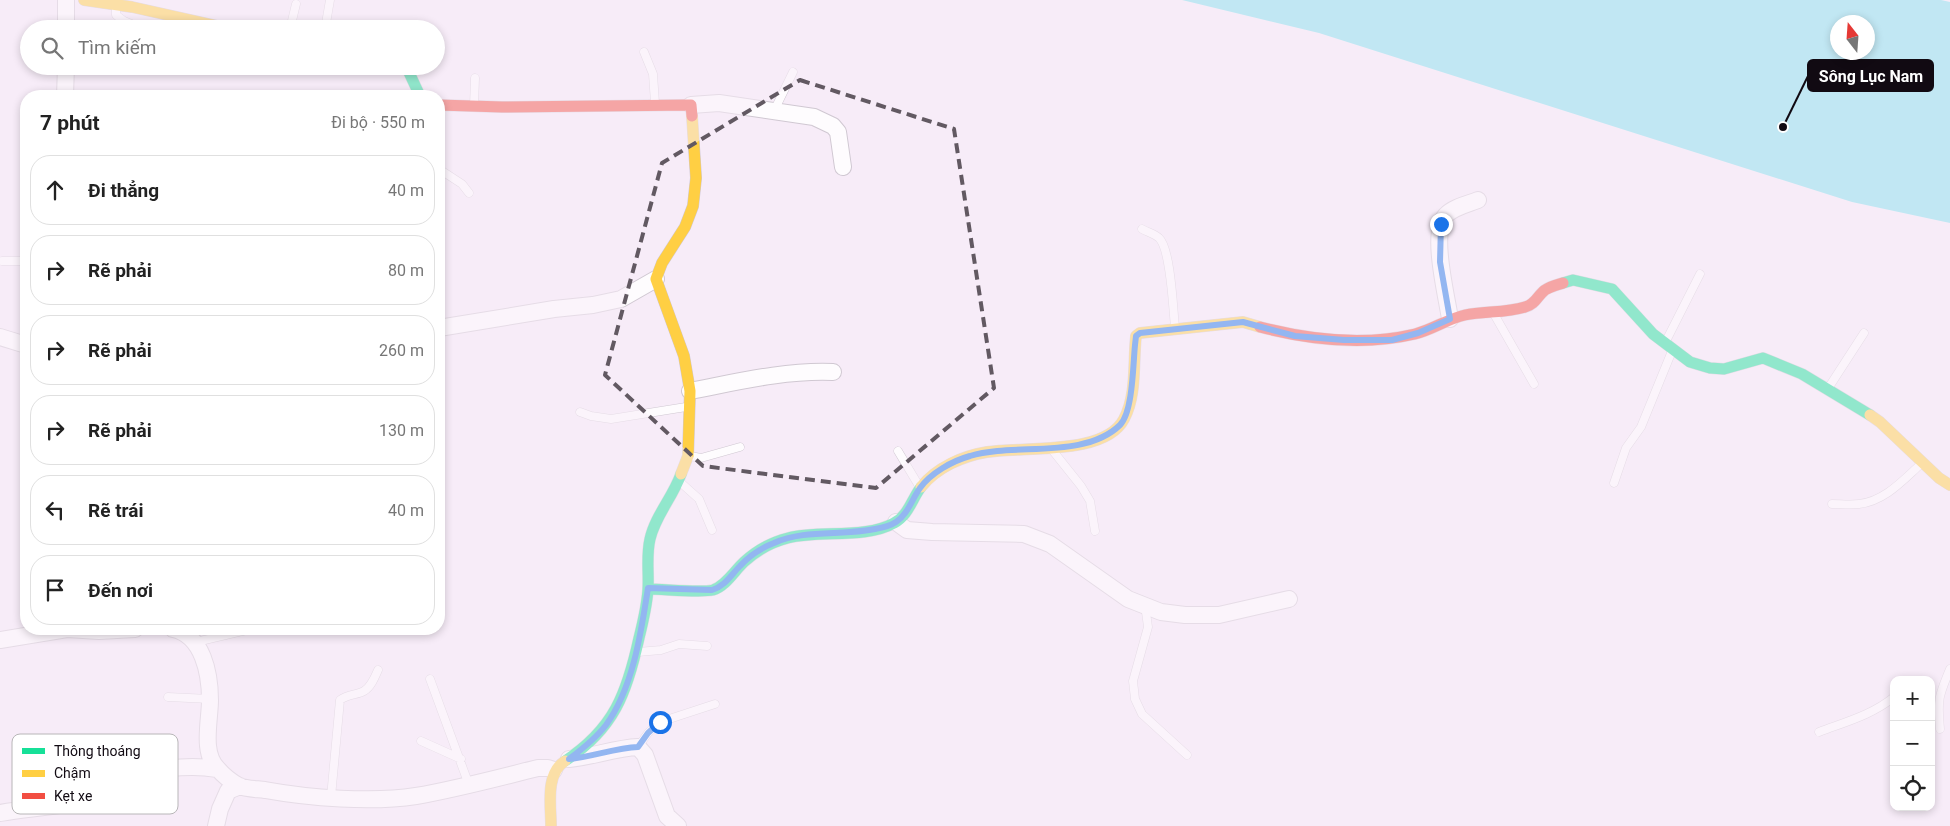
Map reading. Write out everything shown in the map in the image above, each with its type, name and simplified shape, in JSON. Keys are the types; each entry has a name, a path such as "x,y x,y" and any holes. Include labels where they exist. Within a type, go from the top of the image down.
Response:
{"street":[{"path":"66,0 66,20"},
{"path":"84,0 147,5 200,20"},
{"path":"65,90 66,75"},
{"path":"410,75 417,90"},
{"path":"445,106 474,108 718,103 774,110 814,117 833,126 838,132 843,167"},
{"path":"551,826 554,770 605,726 622,699 636,652 648,588 647,566 650,538 688,456 690,399 684,356 656,279 666,253 684,230 690,216 696,185 691,104"},
{"path":"1450,319 1440,262 1441,224 1446,216 1456,208 1478,200"},
{"path":"445,327 554,309 594,306 621,299 656,279"},
{"path":"648,588 712,590 720,587 753,554 775,542 800,536 857,533 883,528 896,522 910,507 920,488 930,478 943,468 970,456 1008,449 1050,448 1088,442 1106,435 1120,425 1128,413 1136,336 1140,333 1150,330 1243,322 1295,336 1344,340 1392,340 1418,333 1450,319 1527,307 1550,287 1573,280 1612,289 1634,315 1690,362 1710,368 1724,369 1763,358 1802,374 1880,422 1922,463 1949,481"},
{"path":"0,337 20,343"},
{"path":"690,399 769,376 815,371 833,372"},
{"path":"896,522 907,530 1024,534 1038,538 1050,544 1128,600 1161,612 1185,615 1219,615 1289,599"},
{"path":"0,640 27,635"},
{"path":"186,635 196,642 205,663 209,680 208,749 210,760 217,769 240,786 289,794 393,798 416,796 538,768 554,770"},
{"path":"569,759 638,747 645,755 667,816 678,826"},
{"path":"178,768 200,766 217,769"},
{"path":"216,826 220,809 228,791 240,786"}],"lane":[{"path":"327,20 330,0"},
{"path":"117,4 116,15 125,20"},
{"path":"292,20 296,4"},
{"path":"644,52 653,74 655,103"},
{"path":"774,110 793,72"},
{"path":"474,108 475,78"},
{"path":"445,173 462,184 469,193"},
{"path":"1142,229 1159,238 1162,242 1169,264 1175,328"},
{"path":"2,261 20,261"},
{"path":"1614,483 1626,448 1641,427 1669,346 1700,274"},
{"path":"1493,312 1534,384"},
{"path":"1828,389 1864,333"},
{"path":"580,412 591,416 611,418 690,399"},
{"path":"688,456 701,458 740,447"},
{"path":"1050,448 1072,473 1090,501 1095,531"},
{"path":"898,451 920,488"},
{"path":"1832,504 1859,504 1876,500 1896,487 1922,463"},
{"path":"678,481 699,499 712,530"},
{"path":"1145,605 1148,627 1133,681 1135,699 1142,714 1187,755"},
{"path":"196,642 226,635"},
{"path":"636,652 661,650 679,644 707,646"},
{"path":"1935,704 1950,669"},
{"path":"330,797 340,700 349,694 364,691 370,685 378,670"},
{"path":"430,679 469,785"},
{"path":"168,697 210,699"},
{"path":"1819,732 1863,716 1890,700"},
{"path":"638,747 648,733 660,722 715,704"},
{"path":"1935,710 1940,729"},
{"path":"422,741 461,759"}],"highlighted area":[{"path":"800,80 954,129 994,388 876,488 703,466 605,375 662,163"}],"water":[{"path":"1182,0 1941,0 1950,2 1950,223 1852,202 1319,33"}],"traffic: fast":[{"path":"410,75 417,90"},
{"path":"1563,283 1573,280 1612,289 1653,334 1690,362 1710,368 1724,369 1763,358 1802,374 1870,415"},
{"path":"565,761 596,736 607,723 623,693 634,658 646,607 649,545 652,531 681,474"},
{"path":"648,589 713,590 726,581 749,558 764,547 776,542 800,536 856,533 883,528 903,516 921,487"}],"traffic: slow":[{"path":"84,0 132,7 190,20"},
{"path":"681,474 688,456 690,391 684,356 656,279 662,263 685,227 693,206 696,178 692,116"},
{"path":"921,487 943,468 969,456 1002,450 1041,449 1082,444 1100,439 1114,431 1124,419 1131,400 1136,336 1140,333 1243,322 1260,327"},
{"path":"1870,415 1880,422 1939,478 1950,485"},
{"path":"551,826 550,791 554,774 565,761"}],"traffic: jam":[{"path":"445,105 502,107 691,105 692,116"},
{"path":"1260,327 1279,332 1337,340 1396,338 1415,334 1465,315 1518,309 1528,306 1545,290 1563,283"}],"place":[{"name":"Sông Lục Nam","path":"1783,127"}],"route":[{"path":"660,722 648,733 638,747 569,759 605,726 622,699 636,652 648,588 712,590 720,587 753,554 775,542 791,537 857,533 883,528 896,522 910,507 920,488 930,478 943,468 970,456 1008,449 1062,447 1088,442 1106,435 1120,425 1128,413 1136,336 1140,333 1150,330 1243,322 1295,336 1344,340 1392,340 1418,333 1450,319 1440,262 1439,241 1441,224"}]}
